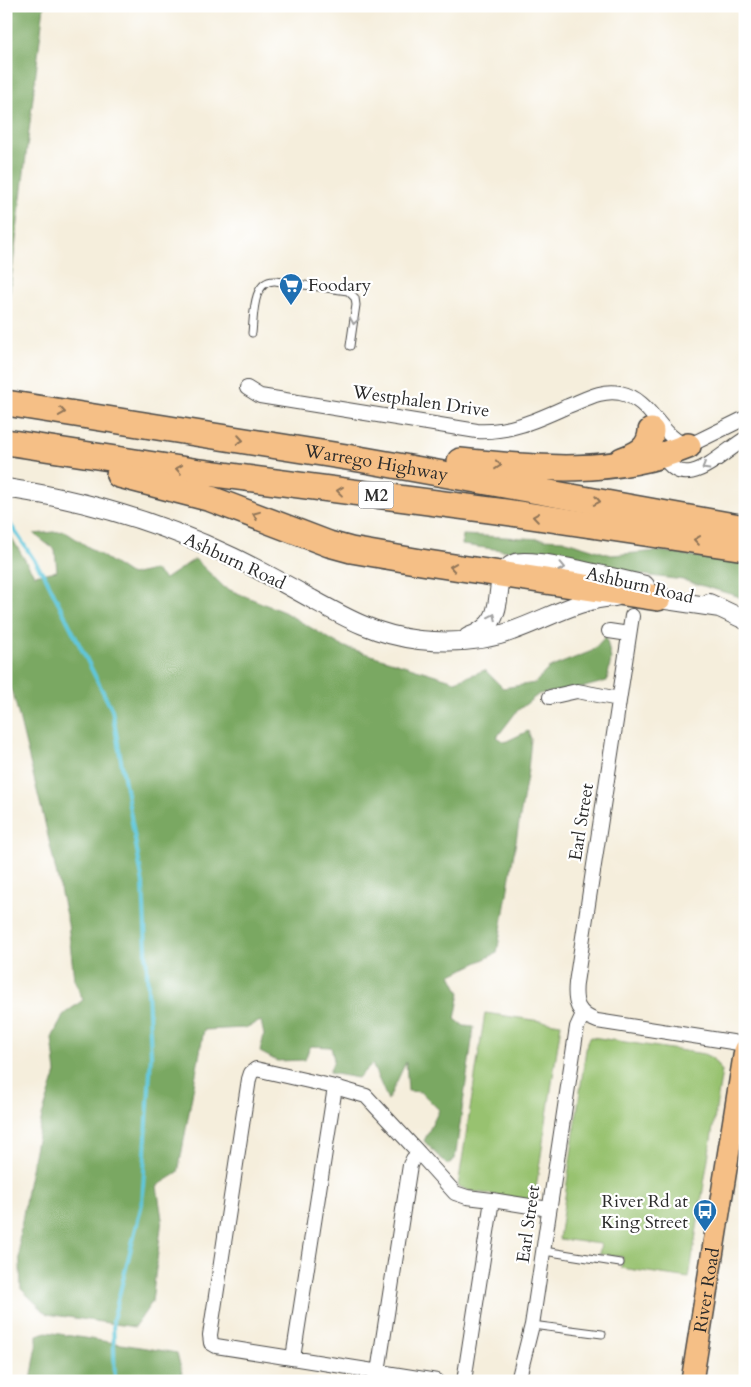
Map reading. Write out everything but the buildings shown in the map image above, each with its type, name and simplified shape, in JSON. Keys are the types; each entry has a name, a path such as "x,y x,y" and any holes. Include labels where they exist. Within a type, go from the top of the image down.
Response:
{"highway":[{"name":"Warrego Highway","path":"6,403 359,459 745,528"},
{"path":"585,468 636,455 648,444 652,431"},
{"name":"Warrego Highway","path":"6,442 200,472 505,512 745,548"},
{"path":"359,459 380,452 502,466 585,468 622,465 663,456 688,446"},
{"path":"6,454 134,478 177,489 228,504 329,544 351,550 658,598"}],"main road":[{"name":"River Road","path":"692,1381 738,1133 745,1050"}],"street":[{"name":"Westphalen Drive","path":"246,388 260,396 492,432 518,426 603,393 623,394 634,398 644,405 676,441 688,446"},
{"path":"644,405 652,431 663,456 671,467 676,470 689,473 695,472 710,464 745,439"},
{"path":"688,446 745,418"},
{"name":"Ashburn Road","path":"12,489 112,512 190,538 274,577 344,618 376,631 412,639 458,640 491,638 525,627 568,607 603,598 628,596 658,598 720,608"},
{"name":"Ashburn Road","path":"458,640 478,633 491,622 496,612 501,574 510,565 517,562 540,562 670,590 698,598 745,620"},
{"name":"Earl Street","path":"518,1381 532,1325 577,1027 583,1014 577,1004 575,994 576,983 632,616"},
{"path":"609,631 629,634"},
{"path":"550,697 577,692 619,699"},
{"path":"583,1014 597,1021 745,1044"},
{"path":"437,1381 216,1346 211,1343 210,1335 251,1073 256,1069 261,1069 366,1096 456,1192 467,1197 550,1209"},
{"path":"293,1358 335,1087"},
{"path":"378,1372 410,1165 419,1153"},
{"path":"464,1381 492,1200"}],"lane":[{"path":"252,333 258,292 264,283 270,281 348,291 355,298 356,305 350,346"},
{"path":"544,1252 620,1263"},
{"path":"532,1325 602,1334"}],"green space":[{"path":"6,6 44,6 6,323"},
{"path":"64,531 131,575 154,570 165,579 195,559 225,588 284,612 342,646 455,681 485,670 503,688 535,683 549,668 592,651 606,636 611,659 607,681 581,688 539,694 517,711 497,737 505,742 528,731 531,739 528,770 497,953 451,975 460,993 455,1019 464,1026 474,1027 455,1159 447,1165 424,1141 439,1110 421,1092 408,1091 406,1062 388,1100 372,1064 358,1078 329,1073 334,1060 331,1047 310,1046 305,1060 277,1061 260,1052 264,1035 261,1021 245,1028 204,1030 178,1173 157,1186 162,1219 152,1302 135,1327 47,1314 21,1289 19,1240 28,1184 42,1116 56,1073 52,1038 64,1014 83,1000 74,979 68,924 45,823 14,697 6,680 6,532 10,535 34,575 57,571 55,550 34,534"},
{"path":"463,535 563,540 611,555 660,551 745,564 745,600 683,580 627,573 566,558 462,545"},
{"path":"485,1013 561,1024 534,1201 470,1191 458,1186"},
{"path":"592,1037 704,1054 712,1058 722,1071 689,1278 621,1268 623,1257 599,1254 601,1244 559,1239 587,1042"},
{"path":"47,1332 177,1353 184,1381 31,1381 37,1335"}],"waterway":[{"path":"6,515 46,578 112,710 143,884 151,1055 142,1204 113,1320 115,1381"}],"place":[{"name":"Foodary","path":"291,306"},
{"name":"River Rd at King Street","path":"705,1232"}]}
